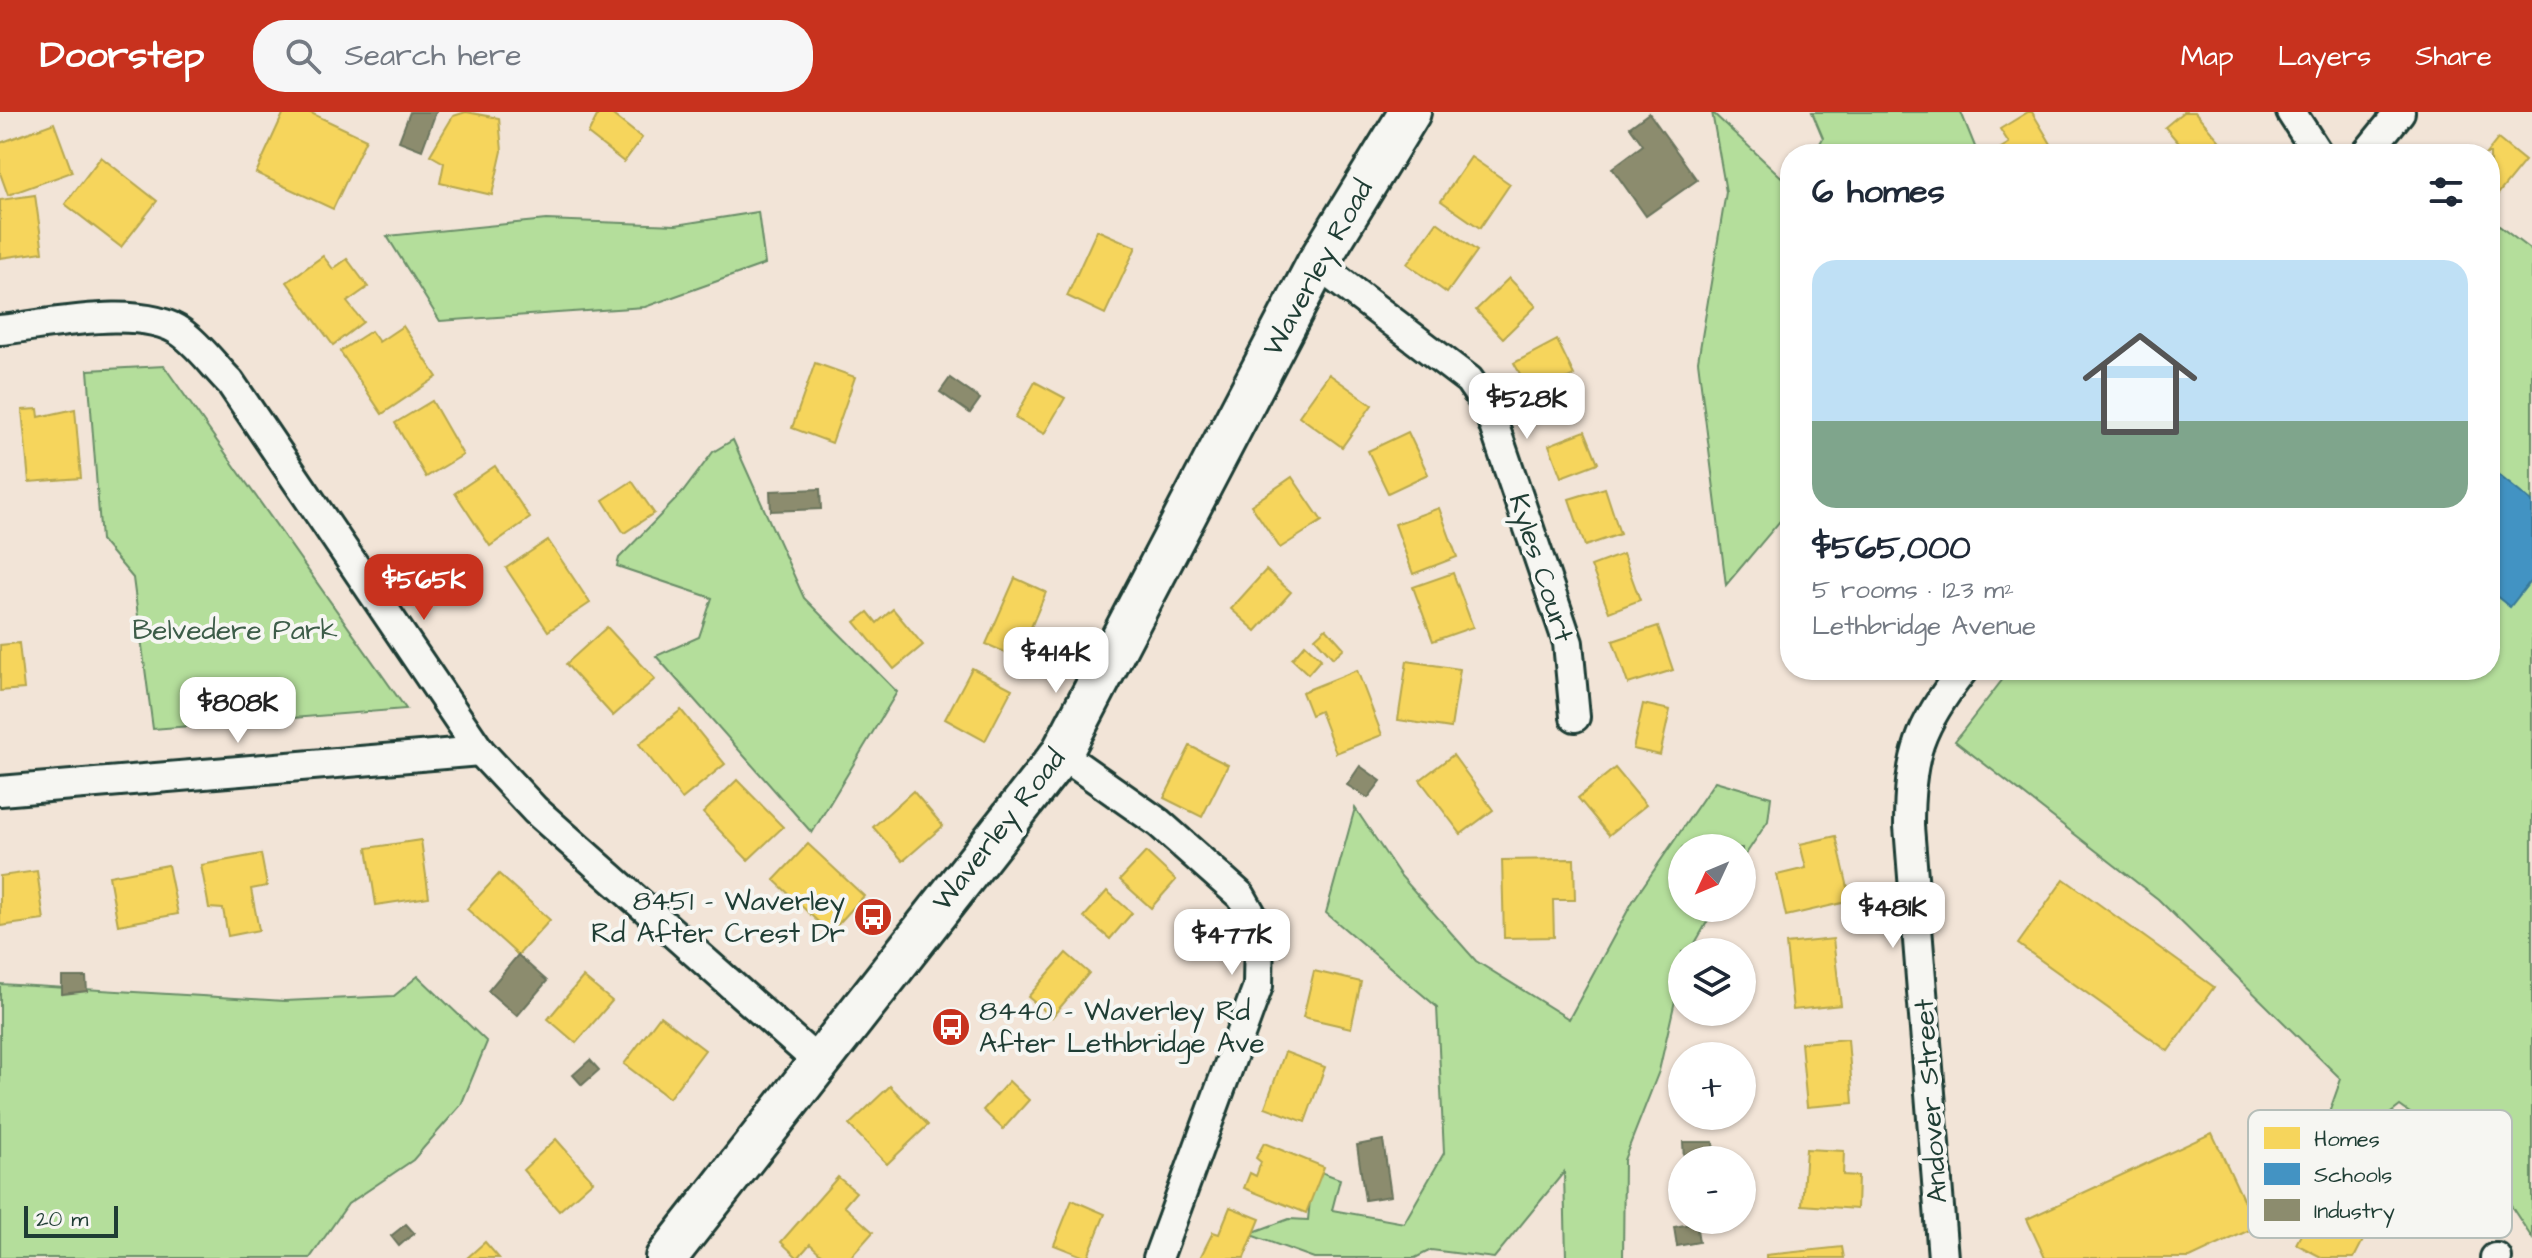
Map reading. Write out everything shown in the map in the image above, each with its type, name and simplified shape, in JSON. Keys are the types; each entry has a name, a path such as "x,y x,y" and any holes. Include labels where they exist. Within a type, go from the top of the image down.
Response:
{"main road":[{"name":"Waverley Road","path":"666,1258 817,1061 1061,754 1317,264 1410,112"}],"street":[{"path":"2291,112 2312,144"},
{"path":"2374,144 2400,112"},
{"name":"Kyles Court","path":"1317,264 1469,380 1488,408 1568,643 1575,717"},
{"path":"0,330 130,317 157,321 182,332 230,382 480,751 535,810 817,1061"},
{"name":"Andover Street","path":"1943,1258 1909,826 1909,779 1921,733 1956,680"},
{"path":"0,791 480,751"},
{"path":"1061,754 1159,823 1241,896 1259,928 1258,986 1158,1258"}],"green space":[{"path":"1712,112 1780,176 1780,521 1726,585 1698,361 1726,192"},
{"path":"1812,112 1961,112 1974,144 1820,144 1823,138"},
{"path":"758,212 765,264 645,307 440,321 387,236 546,220 676,225"},
{"path":"2500,227 2532,251 2532,1238 2512,1208 2512,1110 2406,1110 2400,1106 2395,1110 2330,1110 2341,1079 2158,899 1955,741 2002,680 2500,680"},
{"name":"Belvedere Park","path":"164,366 406,709 153,729 133,578 101,540 88,370"},
{"path":"733,440 804,598 897,692 812,833 656,656 699,637 712,598 617,566 619,558 683,492 713,452"},
{"path":"1715,781 1771,797 1768,821 1756,839 1756,834 1679,834"},
{"path":"1355,808 1400,875 1476,961 1569,1019 1633,901 1668,850 1668,922 1707,922 1698,938 1668,938 1669,1026 1659,1071 1624,1160 1623,1258 1566,1258 1564,1172 1494,1258 1431,1250 1415,1258 1314,1258 1248,1234 1289,1219 1308,1220 1313,1169 1340,1179 1332,1210 1404,1223 1444,1153 1437,1007 1326,913"},
{"path":"418,976 487,1042 461,1105 413,1160 348,1204 310,1258 0,1258 0,984 285,1001 394,996"}],"building: Homes":[{"path":"284,112 309,112 366,139 333,209 256,173"},
{"path":"466,112 499,118 502,151 492,195 440,183 444,163 430,155 453,116"},
{"path":"599,112 609,112 642,138 624,162 588,134"},
{"path":"2032,112 2051,144 2007,144 2000,129"},
{"path":"2183,112 2195,112 2222,144 2179,144 2165,127"},
{"path":"54,123 72,172 8,195 0,173 0,143"},
{"path":"2498,139 2525,161 2500,192 2500,144 2494,144"},
{"path":"101,157 157,201 121,247 65,204"},
{"path":"1471,157 1510,184 1480,228 1441,201"},
{"path":"35,195 43,252 0,258 0,200"},
{"path":"1437,222 1477,251 1447,293 1407,264"},
{"path":"1097,230 1136,247 1105,314 1067,296"},
{"path":"323,256 333,269 347,259 368,287 347,302 363,322 333,345 287,282"},
{"path":"1509,278 1536,306 1503,338 1476,310"},
{"path":"403,326 437,377 382,414 340,351 371,331 379,342"},
{"path":"1557,340 1574,375 1532,396 1514,363"},
{"path":"815,363 855,377 832,443 792,428"},
{"path":"1329,374 1372,405 1342,447 1299,416"},
{"path":"1035,382 1065,398 1044,434 1015,418"},
{"path":"432,401 463,455 426,477 395,423"},
{"path":"38,409 39,417 75,409 81,478 29,482 22,410"},
{"path":"1585,431 1598,463 1561,477 1549,445"},
{"path":"1408,432 1428,474 1388,493 1368,451"},
{"path":"495,466 530,518 490,546 455,493"},
{"path":"1292,477 1322,521 1280,548 1251,505"},
{"path":"632,481 654,513 624,533 603,500"},
{"path":"1605,488 1620,534 1585,546 1569,499"},
{"path":"1439,508 1457,557 1413,574 1395,524"},
{"path":"548,540 590,603 548,631 506,568"},
{"path":"1623,554 1640,600 1609,612 1591,566"},
{"path":"1266,570 1291,592 1256,631 1231,609"},
{"path":"1453,573 1473,627 1433,641 1413,587"},
{"path":"1015,578 1046,592 1018,658 986,644"},
{"path":"893,609 923,645 894,669 855,622 868,612 877,623"},
{"path":"1658,626 1673,670 1628,684 1613,641"},
{"path":"607,627 655,679 613,716 566,664"},
{"path":"1326,628 1344,648 1333,658 1315,638"},
{"path":"19,643 24,689 0,691 0,645"},
{"path":"1305,644 1321,659 1308,674 1292,659"},
{"path":"1407,661 1460,669 1451,728 1398,720"},
{"path":"972,668 1012,689 985,741 945,719"},
{"path":"1357,670 1382,735 1336,753 1320,711 1311,715 1302,692"},
{"path":"1643,704 1670,710 1660,755 1633,749"},
{"path":"681,710 725,764 682,799 639,744"},
{"path":"1190,746 1228,765 1202,817 1164,798"},
{"path":"1453,755 1493,810 1461,834 1420,780"},
{"path":"1615,768 1646,805 1609,835 1578,798"},
{"path":"737,780 783,827 748,860 703,813"},
{"path":"913,791 943,826 903,861 873,827"},
{"path":"1836,836 1851,901 1786,916 1777,875 1806,868 1800,844"},
{"path":"421,840 429,897 376,905 367,848"},
{"path":"808,844 864,896 830,933 774,880"},
{"path":"1146,852 1176,880 1151,908 1120,880"},
{"path":"261,854 267,886 251,889 259,930 228,936 223,909 209,908 201,865"},
{"path":"1574,859 1575,900 1553,900 1554,937 1504,938 1502,860"},
{"path":"168,865 178,914 118,925 109,876"},
{"path":"37,871 44,920 0,926 0,876"},
{"path":"499,874 550,920 518,955 467,909"},
{"path":"2064,879 2214,987 2168,1051 2018,944"},
{"path":"1107,891 1132,913 1110,939 1084,917"},
{"path":"1833,939 1841,1005 1793,1010 1786,944"},
{"path":"1066,953 1089,973 1052,1017 1028,997"},
{"path":"1314,971 1361,982 1351,1028 1303,1017"},
{"path":"583,977 612,1001 576,1043 548,1019"},
{"path":"660,1016 705,1050 669,1098 624,1064"},
{"path":"1848,1039 1853,1103 1807,1107 1801,1043"},
{"path":"1285,1052 1325,1067 1305,1122 1265,1107"},
{"path":"1009,1081 1029,1100 1003,1129 983,1110"},
{"path":"890,1086 928,1125 887,1164 849,1125"},
{"path":"2212,1133 2248,1210 2248,1231 2190,1258 2045,1258 2027,1219"},
{"path":"556,1139 593,1181 559,1211 523,1170"},
{"path":"1264,1143 1324,1167 1306,1213 1244,1188 1250,1173 1256,1176 1261,1162 1256,1158"},
{"path":"1806,1149 1844,1151 1843,1175 1858,1176 1857,1209 1802,1205"},
{"path":"838,1177 856,1192 844,1206 873,1232 850,1258 825,1258 810,1244 798,1258 781,1242"},
{"path":"1072,1200 1105,1214 1087,1258 1054,1245"},
{"path":"1230,1207 1260,1219 1244,1258 1200,1258 1213,1232 1219,1234"},
{"path":"2299,1238 2364,1238 2354,1258 2323,1258 2296,1244"},
{"path":"485,1242 499,1258 467,1258"},
{"path":"1842,1247 1844,1258 1766,1258 1766,1255"}],"building: Schools":[{"path":"2500,476 2532,502 2532,579 2510,607 2500,599"}],"building: Industry":[{"path":"410,112 436,112 422,150 399,141"},
{"path":"1649,113 1697,180 1646,216 1612,168 1643,145 1630,127"},
{"path":"950,378 980,399 970,413 940,392"},
{"path":"820,489 821,509 771,511 770,491"},
{"path":"1360,766 1381,781 1368,798 1347,785"},
{"path":"518,955 547,981 517,1016 488,991"},
{"path":"62,977 86,977 87,991 62,994"},
{"path":"590,1060 599,1070 582,1085 573,1075"},
{"path":"1383,1140 1391,1196 1365,1200 1357,1145"},
{"path":"1683,1142 1713,1142 1713,1146 1683,1146"},
{"path":"406,1224 414,1233 399,1246 391,1236"},
{"path":"1675,1234 1698,1234 1699,1242 1677,1246"}],"place":[{"name":"8451 - Waverley Rd After Crest Dr","path":"873,917"},
{"name":"8440 - Waverley Rd After Lethbridge Ave","path":"951,1027"}]}
